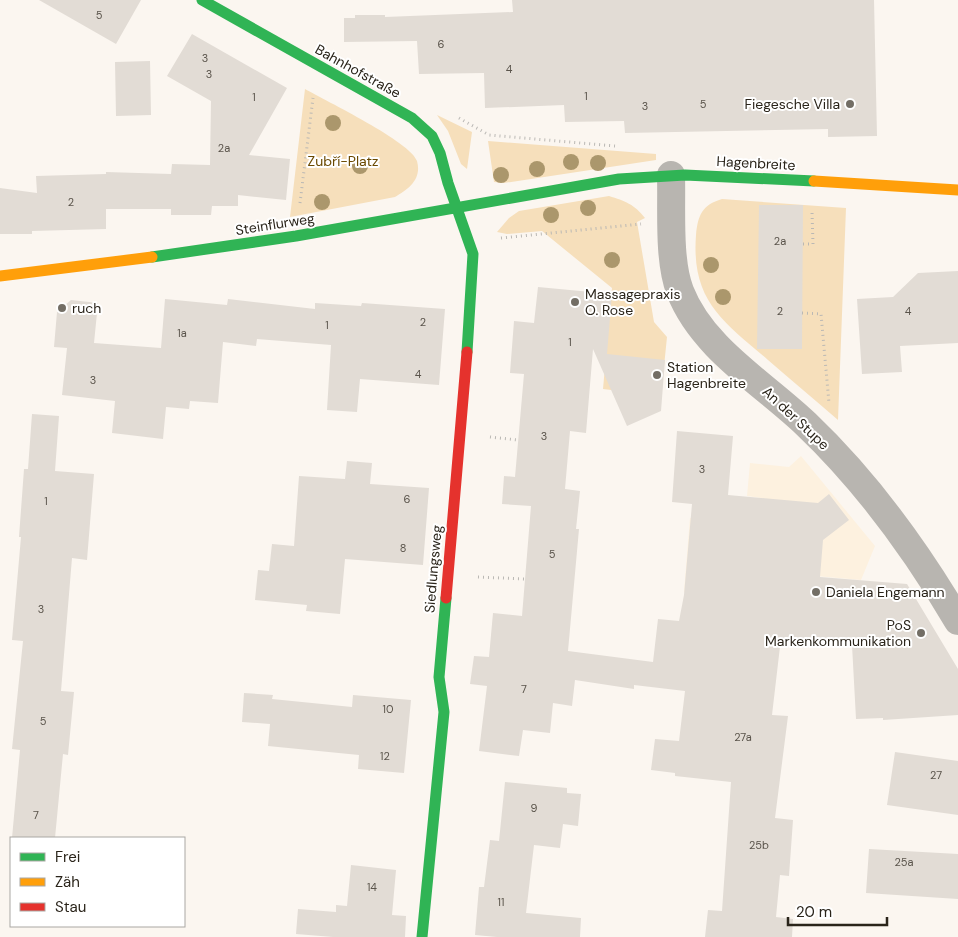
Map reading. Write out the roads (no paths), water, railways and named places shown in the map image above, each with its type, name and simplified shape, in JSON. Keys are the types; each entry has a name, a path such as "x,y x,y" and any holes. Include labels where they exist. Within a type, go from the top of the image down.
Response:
{"street":[{"name":"Bahnhofstraße","path":"202,0 412,118 432,136 440,153 456,206"},
{"name":"Hagenbreite","path":"553,190 619,179 671,175 958,190"},
{"name":"An der Stupe","path":"671,175 674,272 679,290 697,324 712,342 806,424 865,487 932,577 958,621"},
{"name":"Steinflurweg","path":"0,276 156,258 296,236 553,190"},
{"name":"Siedlungsweg","path":"422,937 444,712 438,677 470,316 473,254 456,206"}],"place":[{"name":"Fiegesche Villa","path":"850,104"},
{"name":"Massagepraxis O. Rose","path":"575,302"},
{"name":"ruch","path":"62,308"},
{"name":"Station Hagenbreite","path":"657,375"},
{"name":"Daniela Engemann","path":"816,592"},
{"name":"PoS Markenkommunikation","path":"921,633"}],"park label":[{"name":"Zubří-Platz","path":"343,161"}]}
